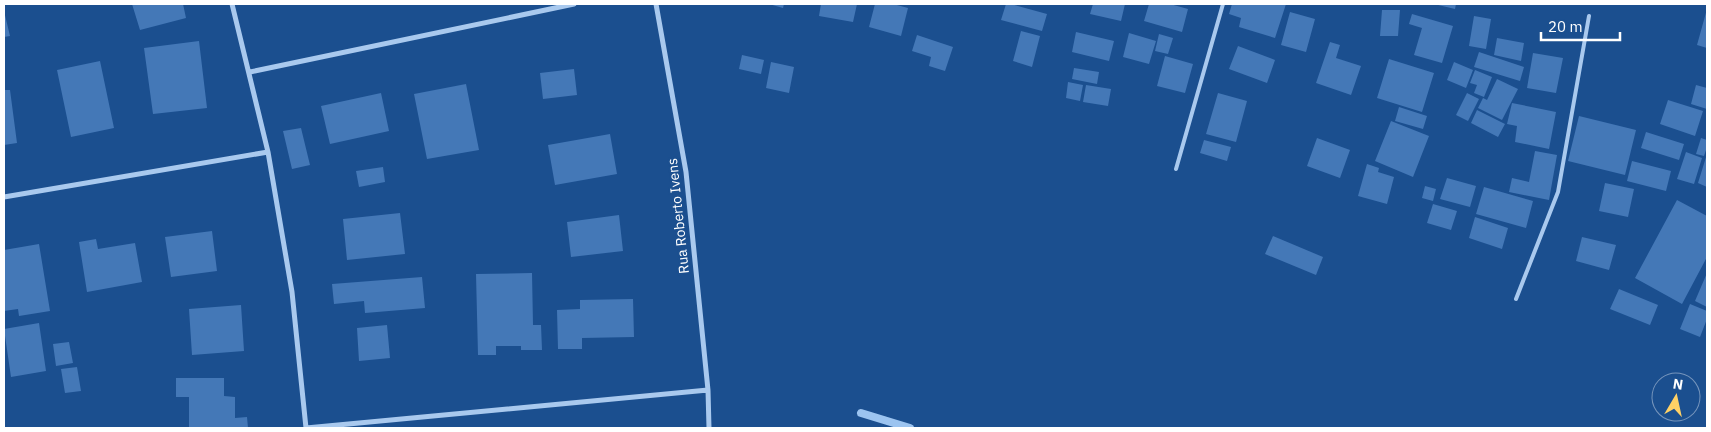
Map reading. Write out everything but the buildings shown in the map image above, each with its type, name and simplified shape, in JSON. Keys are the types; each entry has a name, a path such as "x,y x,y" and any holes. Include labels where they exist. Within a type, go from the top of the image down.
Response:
{"street":[{"path":"232,4 268,152 292,292 306,428 708,390"},
{"path":"250,72 574,4"},
{"name":"Rua Roberto Ivens","path":"656,4 686,172 708,390 709,428"},
{"path":"4,197 268,152"}],"lane":[{"path":"1176,169 1223,4"},
{"path":"1516,299 1558,192 1589,16"}],"waterway":[{"path":"861,413 910,428"}]}
